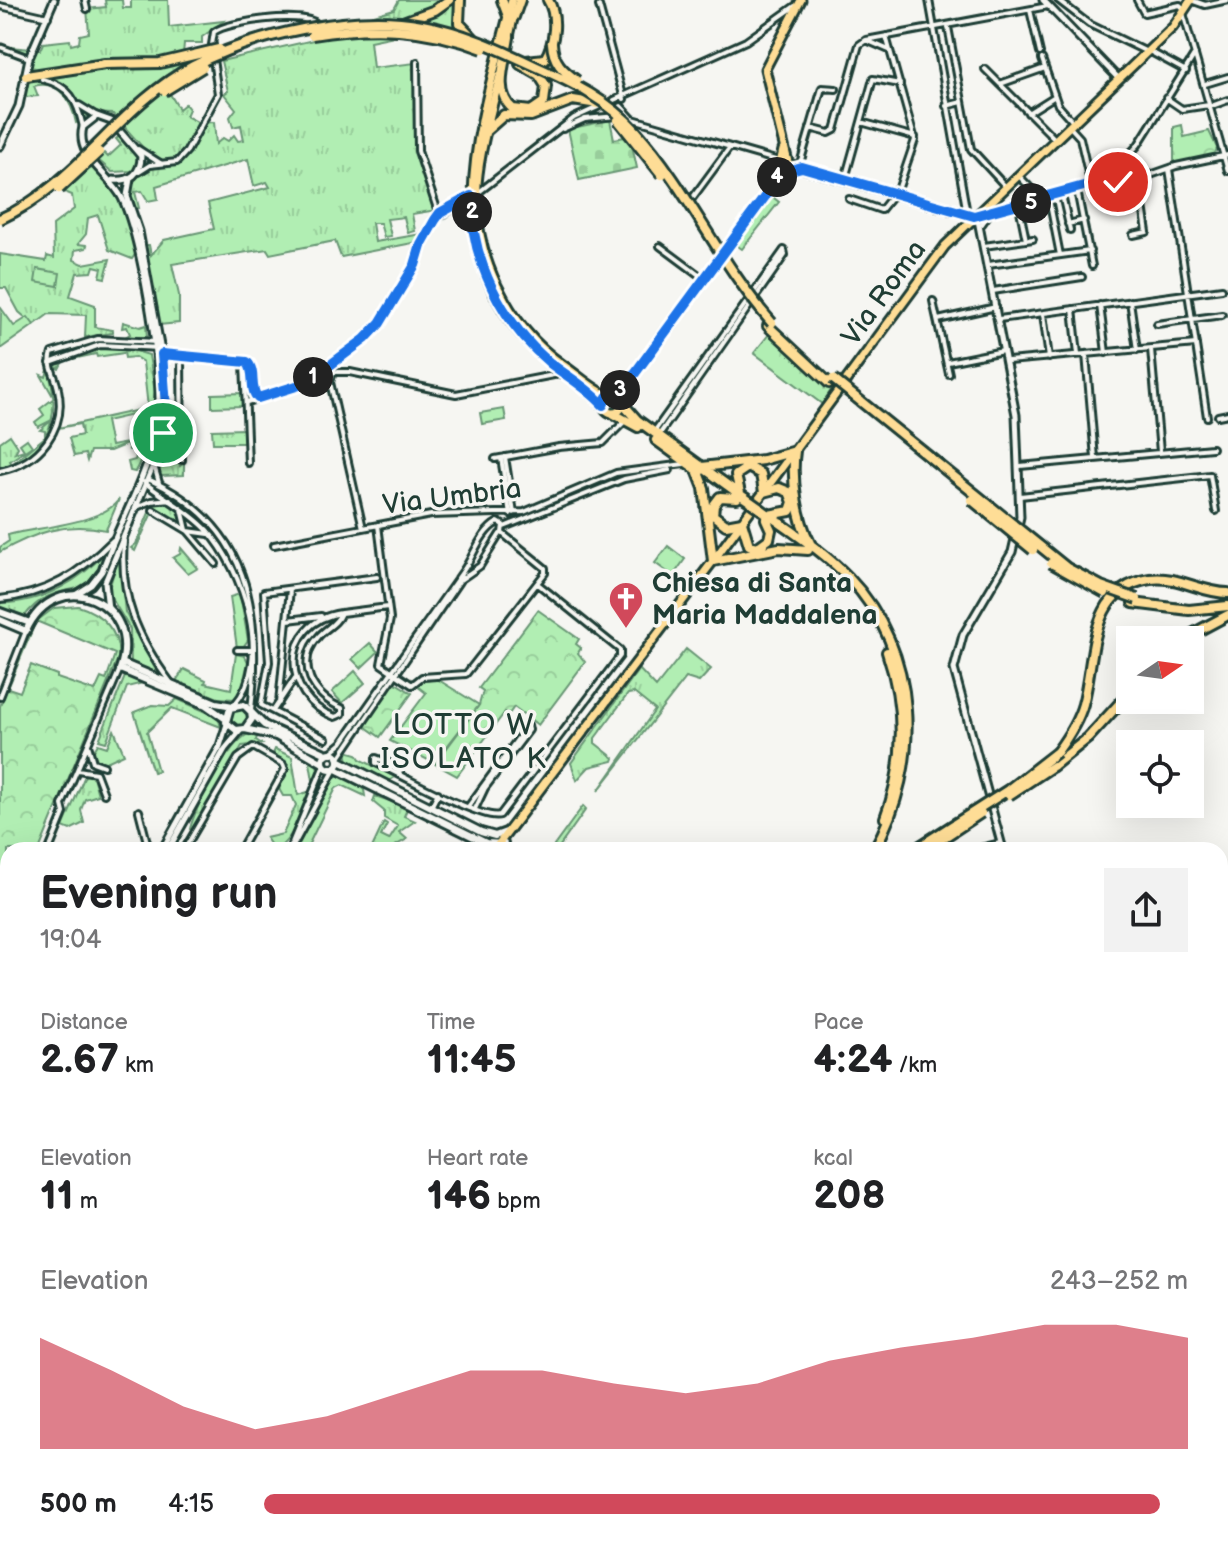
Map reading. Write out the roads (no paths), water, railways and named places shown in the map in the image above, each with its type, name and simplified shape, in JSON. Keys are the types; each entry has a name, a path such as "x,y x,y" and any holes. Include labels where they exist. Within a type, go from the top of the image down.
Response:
{"highway":[{"path":"400,23 435,10 449,0"},
{"path":"460,0 459,23 475,40"},
{"path":"502,0 511,16"},
{"path":"511,16 516,0"},
{"path":"548,0 554,17 553,56 560,67 650,148 770,324 831,381 1067,568 1135,601 1187,605 1228,603"},
{"path":"26,76 105,64 160,63 355,22 400,23 419,24 475,40 606,106"},
{"path":"0,222 44,201 70,181 161,94 197,70 249,48 332,32 382,27 455,39 522,62 539,75 546,86 544,102 538,111"},
{"path":"509,37 501,83 503,98 520,111 538,111"},
{"path":"0,222 59,184 132,112 175,77 247,43"},
{"path":"522,62 545,59 552,43"},
{"path":"487,130 499,116 538,111 573,100 606,106"},
{"path":"622,403 700,468 845,574 870,606 891,648 904,690 908,736 904,774 894,810 876,842"},
{"path":"614,414 627,419 677,461 700,468 763,460 795,451 794,475 802,522 811,548"},
{"path":"741,498 736,475 748,467 761,474 764,492 779,488 793,499 786,514 764,514"},
{"path":"700,468 713,561 779,548 811,548"},
{"path":"741,498 720,497 714,505 713,515 726,525 742,522 746,541 758,547 766,543 771,535 764,514"},
{"path":"926,842 1043,764 1063,744 1078,717 1097,622 1105,608 1127,586 1152,579 1180,580 1213,593 1228,593"},
{"path":"1204,628 1228,615"},
{"path":"937,842 1072,753 1116,707"}],"main road":[{"name":"Via Roma","path":"685,598 945,246 1149,52 1173,27 1191,0"},
{"path":"792,9 765,69 783,147 783,167 799,167 979,214"},
{"path":"511,16 474,194 482,241 494,279 508,306 552,358 609,396 617,396 622,403 614,414 536,350 503,308 476,242 474,194 475,158 511,16"},
{"path":"603,405 609,396"},
{"path":"28,627 51,600 86,596 108,609 124,634 121,666"},
{"path":"502,842 685,598"},
{"path":"503,842 685,598"},
{"path":"0,612 28,627"},
{"path":"0,620 28,627"},
{"path":"121,666 234,705 244,705 264,725 340,760 486,842"},
{"path":"121,666 206,705 243,730 276,736 323,764 431,807 492,836 496,842"},
{"path":"226,721 234,705"},
{"path":"243,730 252,719 251,712"},
{"path":"323,764 328,754"},
{"path":"335,769 340,760"},
{"path":"492,836 508,832"},
{"path":"480,838 482,842"}],"street":[{"path":"0,146 19,106 29,58 54,0"},
{"path":"85,0 87,9"},
{"path":"931,0 932,30 966,208"},
{"path":"1043,0 1119,79"},
{"path":"1058,0 1089,24 1149,52 1184,73"},
{"path":"1137,0 1144,13 1180,5 1184,12 1228,171"},
{"path":"1191,0 1203,5 1224,1"},
{"path":"0,6 48,17"},
{"path":"599,6 622,101 633,118"},
{"path":"810,128 829,133 835,130 859,45 866,40 1048,6"},
{"path":"246,399 306,383 365,339 380,323 415,265 421,245 439,215 474,194 579,115 622,101 746,41 792,9"},
{"path":"1030,10 1055,96 1080,138 1090,187"},
{"path":"113,180 130,179 150,165 181,159 218,94 210,46 214,32 226,25 265,20 304,17 316,23"},
{"path":"948,27 972,151 1006,187"},
{"path":"1173,27 1188,27"},
{"path":"849,199 881,210 895,194 915,137 886,36"},
{"path":"866,40 890,50"},
{"path":"0,47 29,58"},
{"path":"1105,181 1138,145 1195,54"},
{"path":"417,62 418,151 439,215"},
{"path":"1000,84 1045,68"},
{"path":"985,69 1056,140"},
{"path":"1205,84 1228,77"},
{"path":"42,79 63,86 78,104 111,121 138,149 162,164"},
{"path":"845,179 875,79 900,84"},
{"path":"799,167 822,87 836,89"},
{"path":"1028,113 1055,96"},
{"path":"1166,98 1182,109 1228,100"},
{"path":"563,129 622,101"},
{"path":"946,106 962,102"},
{"path":"78,104 83,127 81,144 86,154 113,180 134,231 157,349 157,429 135,508 105,582 108,609"},
{"path":"606,106 633,118 767,157 783,167 627,384 609,396"},
{"path":"83,127 97,116"},
{"path":"861,122 915,137"},
{"path":"691,200 731,146"},
{"path":"1217,158 1220,148"},
{"path":"137,173 141,164 138,149"},
{"path":"1001,842 955,681 955,659 970,622 1012,552 1019,523 1020,466 1008,361 979,214 1045,200 1105,181 1139,179 1226,156"},
{"path":"1169,169 1206,415"},
{"path":"1019,175 1045,200 1060,255"},
{"path":"130,179 127,196 139,231 166,410 155,475 160,485 210,530 241,570 250,607 256,667 251,712"},
{"path":"1133,235 1147,232 1139,179"},
{"path":"1077,190 1092,266"},
{"path":"1062,195 1069,227 1084,220"},
{"path":"1019,206 1026,240"},
{"path":"982,224 991,213"},
{"path":"984,246 1033,239"},
{"path":"660,246 704,278"},
{"path":"782,251 786,251 656,434 742,306 782,251"},
{"path":"988,265 1090,251"},
{"path":"993,291 1082,277"},
{"path":"999,319 1222,289"},
{"path":"933,301 949,374"},
{"path":"1130,301 1137,350"},
{"path":"1100,305 1106,353"},
{"path":"938,320 996,307"},
{"path":"1073,309 1079,355"},
{"path":"1043,314 1049,358"},
{"path":"1157,324 1222,315"},
{"path":"0,471 29,460 52,436 59,398 50,363 54,352 90,341 157,349 179,357 242,360 251,366 253,392 258,398"},
{"path":"1008,361 1196,344"},
{"path":"1151,349 1160,452"},
{"path":"948,362 1005,350"},
{"path":"1086,354 1095,458"},
{"path":"179,357 182,460"},
{"path":"242,360 248,463"},
{"path":"363,528 330,382 333,372 350,372 456,394 564,373"},
{"path":"622,403 627,384"},
{"path":"246,399 253,392"},
{"path":"1218,416 1228,414"},
{"path":"328,754 342,743 460,580 480,566 499,528 510,514 500,458 603,443 627,419"},
{"path":"1020,466 1212,448"},
{"path":"75,595 96,581 113,540 155,461"},
{"name":"Via Umbria","path":"274,545 450,513 510,514 543,505 616,473 677,461"},
{"path":"340,760 393,673 472,558 482,536 624,479 670,470"},
{"path":"1020,496 1210,475 1216,511"},
{"path":"144,480 160,485"},
{"path":"144,480 180,503"},
{"path":"135,508 151,501 170,499"},
{"path":"180,503 188,531"},
{"path":"153,510 188,531 216,564"},
{"path":"378,525 390,619 381,664 412,685 422,677 466,674 545,573 545,568 499,528 487,513"},
{"path":"188,531 210,530"},
{"path":"210,530 250,607 248,682 234,705"},
{"path":"124,536 123,587 147,648 173,685"},
{"path":"0,599 31,595 74,576 113,540"},
{"path":"326,739 261,705 268,667 264,592 377,577"},
{"path":"393,791 400,774 397,766 376,758 376,763 400,774 438,793 491,817 504,812 621,653 538,584"},
{"path":"279,703 290,589"},
{"path":"288,620 388,607"},
{"path":"295,678 310,703 335,717 342,714 342,708 322,698 314,688 307,662 312,645 335,624 341,613"},
{"path":"273,711 295,678 296,654 305,631 314,622 335,614"},
{"path":"0,697 28,627"},
{"path":"237,650 251,650"},
{"path":"52,842 77,770 121,666"},
{"path":"256,667 268,667"},
{"path":"169,842 220,746 226,721"},
{"path":"468,807 528,725 529,730 485,788 475,809"},
{"path":"170,842 225,749 243,730"},
{"path":"88,745 93,762 104,766"},
{"path":"189,842 244,750 253,747 283,764 284,775 245,842"},
{"path":"293,842 323,764"},
{"path":"294,842 325,781 335,769"},
{"path":"77,770 96,773 104,794"},
{"path":"431,807 438,793"},
{"path":"139,811 147,842"}],"place":[{"name":"Chiesa di Santa Maria Maddalena","path":"626,630"}],"district":[{"name":"LOTTO W ISOLATO K","path":"464,742"}]}
